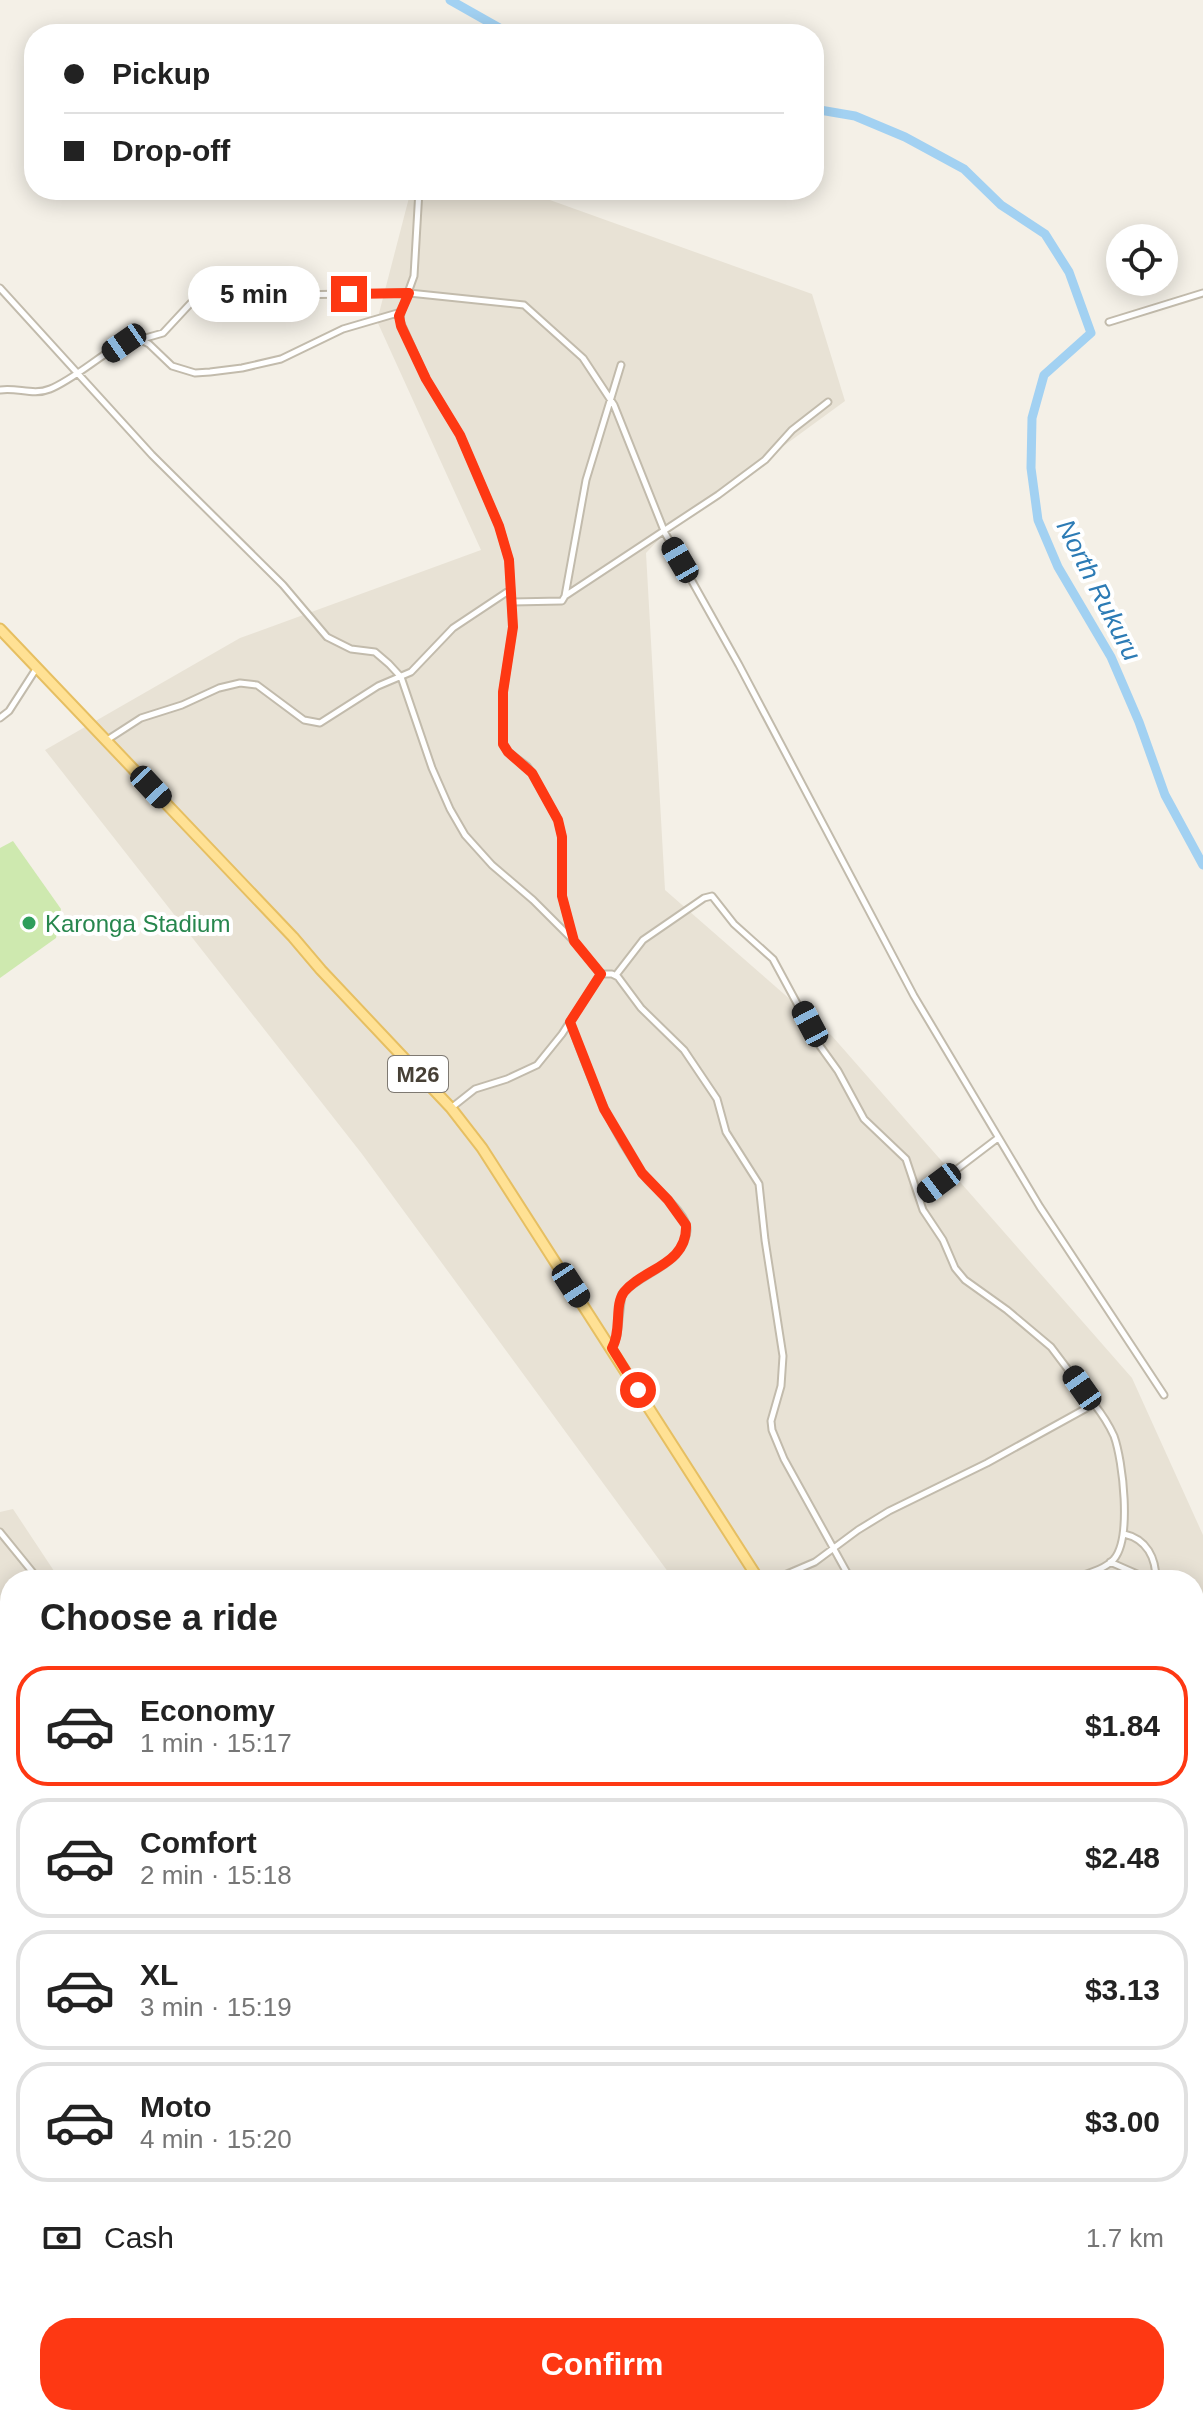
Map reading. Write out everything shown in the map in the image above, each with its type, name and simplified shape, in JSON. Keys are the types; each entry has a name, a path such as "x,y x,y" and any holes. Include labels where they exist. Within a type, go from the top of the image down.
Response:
{"main road":[{"name":"M26","path":"0,629 451,1108 482,1148 751,1570"}],"street":[{"path":"419,200 417,257 400,321 426,379 460,435 499,526 511,571 513,627 503,692 503,744 532,773 558,820 562,837 562,896 574,941"},
{"path":"0,288 188,493 283,585 327,637 351,649 375,652 401,677 432,768 465,835 492,865 574,941 601,974 616,975 647,1014 680,1044 717,1099 726,1132 759,1184 783,1356 781,1386 771,1421 772,1430 784,1459 846,1570"},
{"path":"0,390 14,388 38,393 78,374 131,339 163,333 202,291 290,295 409,293 524,305 583,358 614,405 665,533 739,665 914,996 1082,1273 1164,1395"},
{"path":"1109,322 1203,293"},
{"path":"142,339 172,366 195,373 210,372 281,359 343,329 401,312"},
{"path":"512,602 553,603 562,601 565,596 586,480 621,365"},
{"path":"565,596 665,533 765,460 792,430 828,402"},
{"path":"107,740 141,718 240,683 257,685 304,720 315,724 420,664 453,628 510,590"},
{"path":"0,718 9,711 36,668"},
{"path":"616,975 643,940 712,896 734,924 773,959 864,1119 906,1159 929,1221 965,1280 1051,1347 1113,1434 1119,1454 1124,1534 1121,1548 1110,1562 1098,1570"},
{"path":"451,1108 475,1089 518,1075 537,1065 601,974"},
{"path":"570,1022 604,1109 642,1173 668,1200 686,1225 685,1236 670,1259 622,1294 617,1336 612,1348"},
{"path":"919,1198 998,1138"},
{"path":"798,1570 835,1549 889,1511 987,1463 1094,1404"},
{"path":"0,1532 31,1570"},
{"path":"1124,1534 1134,1536 1148,1550 1155,1563 1155,1570"},
{"path":"1110,1562 1130,1570"}],"shaded area":[{"path":"408,200 550,200 812,294 845,401 665,533 646,553 665,890 832,1036 1132,1378 1203,1535 1203,1570 667,1570 362,1154 45,750 240,638 481,550 377,321"},
{"path":"13,1509 53,1570 0,1570 0,1512"}],"green space":[{"name":"Karonga Stadium","path":"13,841 61,909 56,938 0,978 0,848"}],"waterway":[{"name":"North Rukuru","path":"450,0 492,24"},
{"name":"North Rukuru","path":"824,111 855,116 905,137 964,169 1001,205 1045,234 1069,272 1091,333 1044,375 1032,418 1031,468 1038,520 1058,567 1111,657 1165,795 1203,865"}],"place":[{"name":"Karonga Stadium","path":"29,923"}],"route":[{"path":"349,294 409,293 399,316 401,326 426,379 460,435 499,526 511,571 513,627 503,692 503,744 515,759 527,766 558,820 562,837 562,896 574,941 601,974 570,1022 597,1097 642,1173 668,1200 686,1225 685,1236 677,1251 664,1266 626,1290 620,1298 617,1336 612,1348 638,1390"}]}
